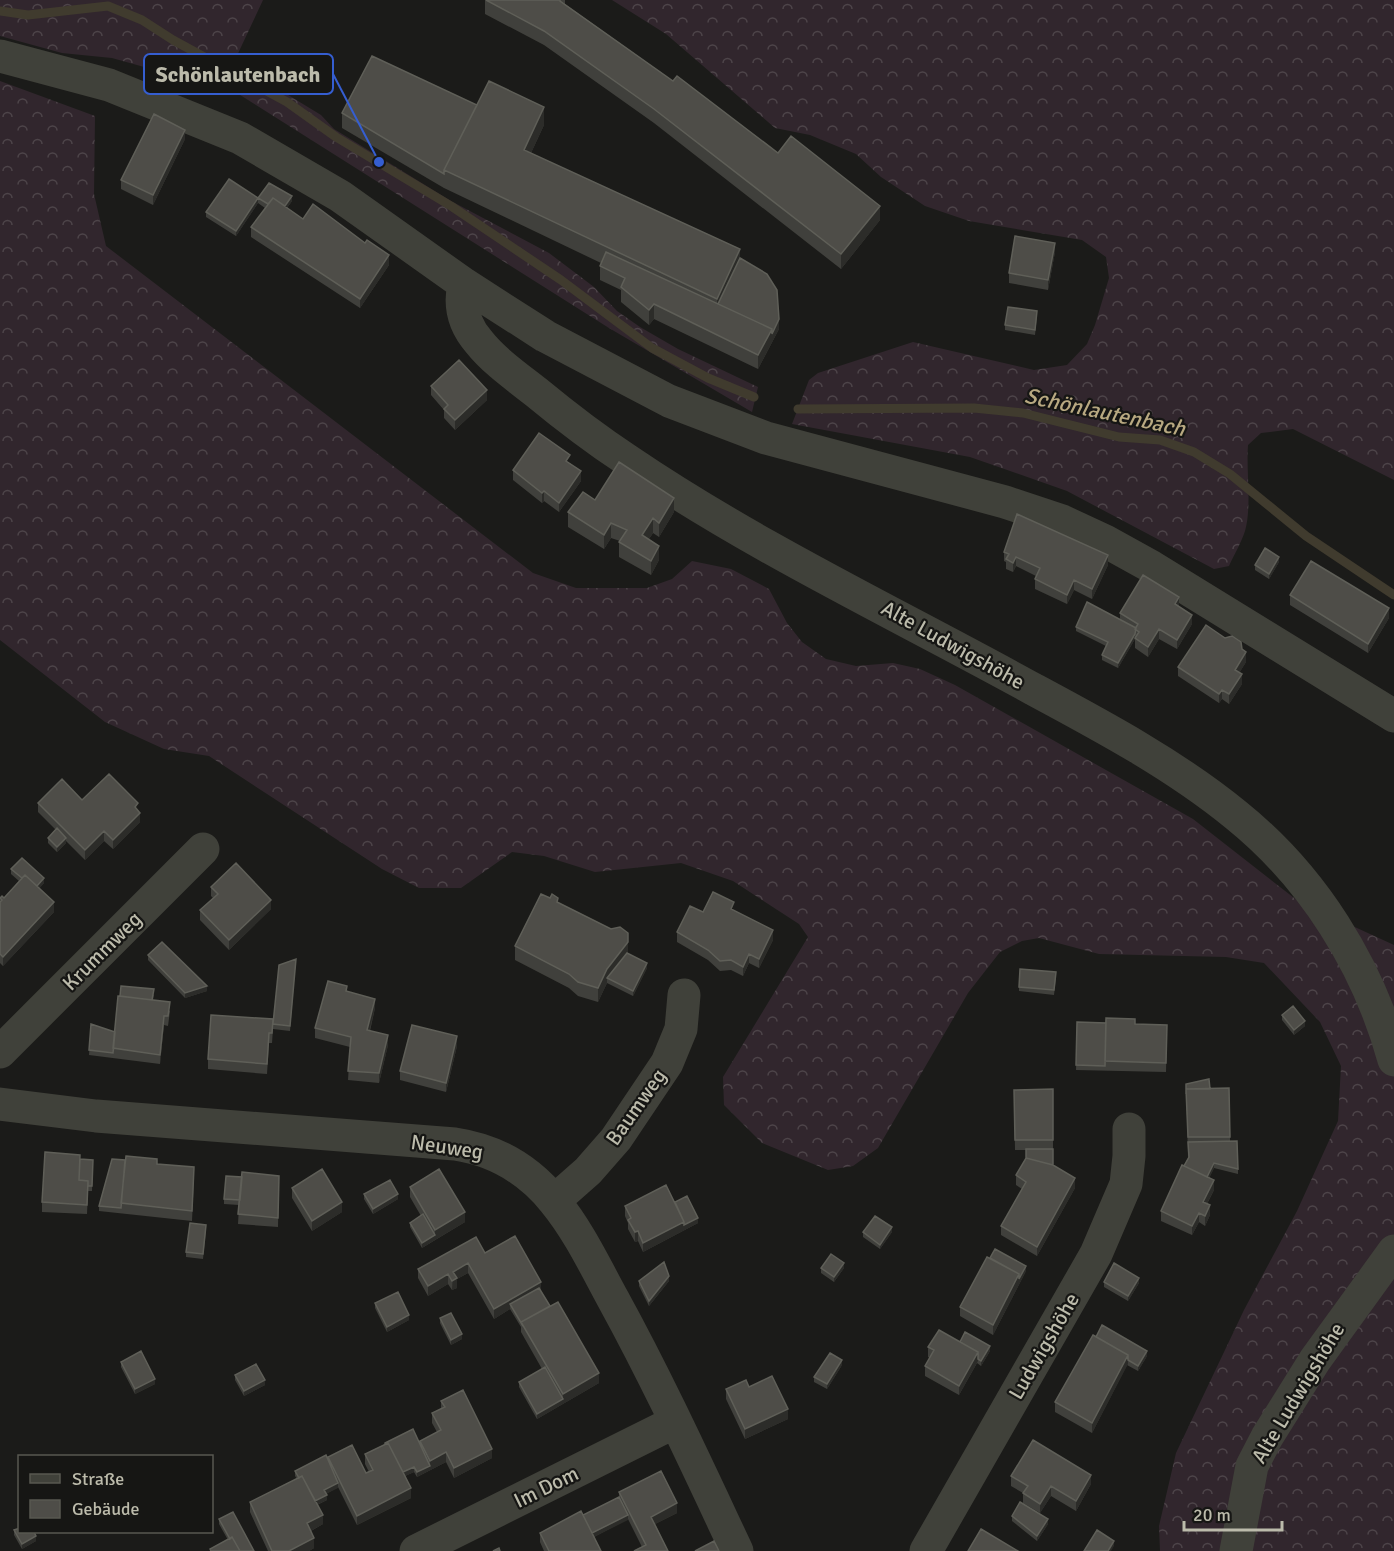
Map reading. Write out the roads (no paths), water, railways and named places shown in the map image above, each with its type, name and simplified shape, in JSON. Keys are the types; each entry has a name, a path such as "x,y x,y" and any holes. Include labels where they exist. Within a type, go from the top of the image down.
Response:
{"street":[{"path":"0,56 109,85 240,138 340,196 464,284 545,336 669,401 766,438 1005,502 1062,521 1152,567 1394,716"},
{"name":"Alte Ludwigshöhe","path":"464,284 461,309 479,343 518,378 591,436 729,525 1096,723 1165,765 1235,814 1274,849 1313,896 1365,979 1380,1012 1394,1060"},
{"name":"Krummweg","path":"0,1052 203,849"},
{"name":"Baumweg","path":"554,1201 588,1171 616,1139 667,1063 681,1029 684,995"},
{"name":"Neuweg","path":"0,1104 96,1116 480,1148 504,1158 554,1201 579,1237 675,1422 737,1551"},
{"name":"Ludwigshöhe","path":"926,1551 1096,1254 1126,1184 1130,1156 1128,1129"},
{"name":"Alte Ludwigshöhe","path":"1236,1551 1252,1466 1267,1437 1315,1360 1394,1251"},
{"name":"Im Dom","path":"416,1551 675,1422"}],"waterway":[{"name":"Schönlautenbach","path":"0,11 28,15 108,6 142,20 173,40 287,102 336,137 451,206 561,280 652,348 708,378 754,397"},
{"name":"Schönlautenbach","path":"798,409 974,408 1023,413 1119,437 1160,440 1194,452 1230,474 1306,536 1394,595"}],"place":[{"name":"Schönlautenbach","path":"379,162"}]}
